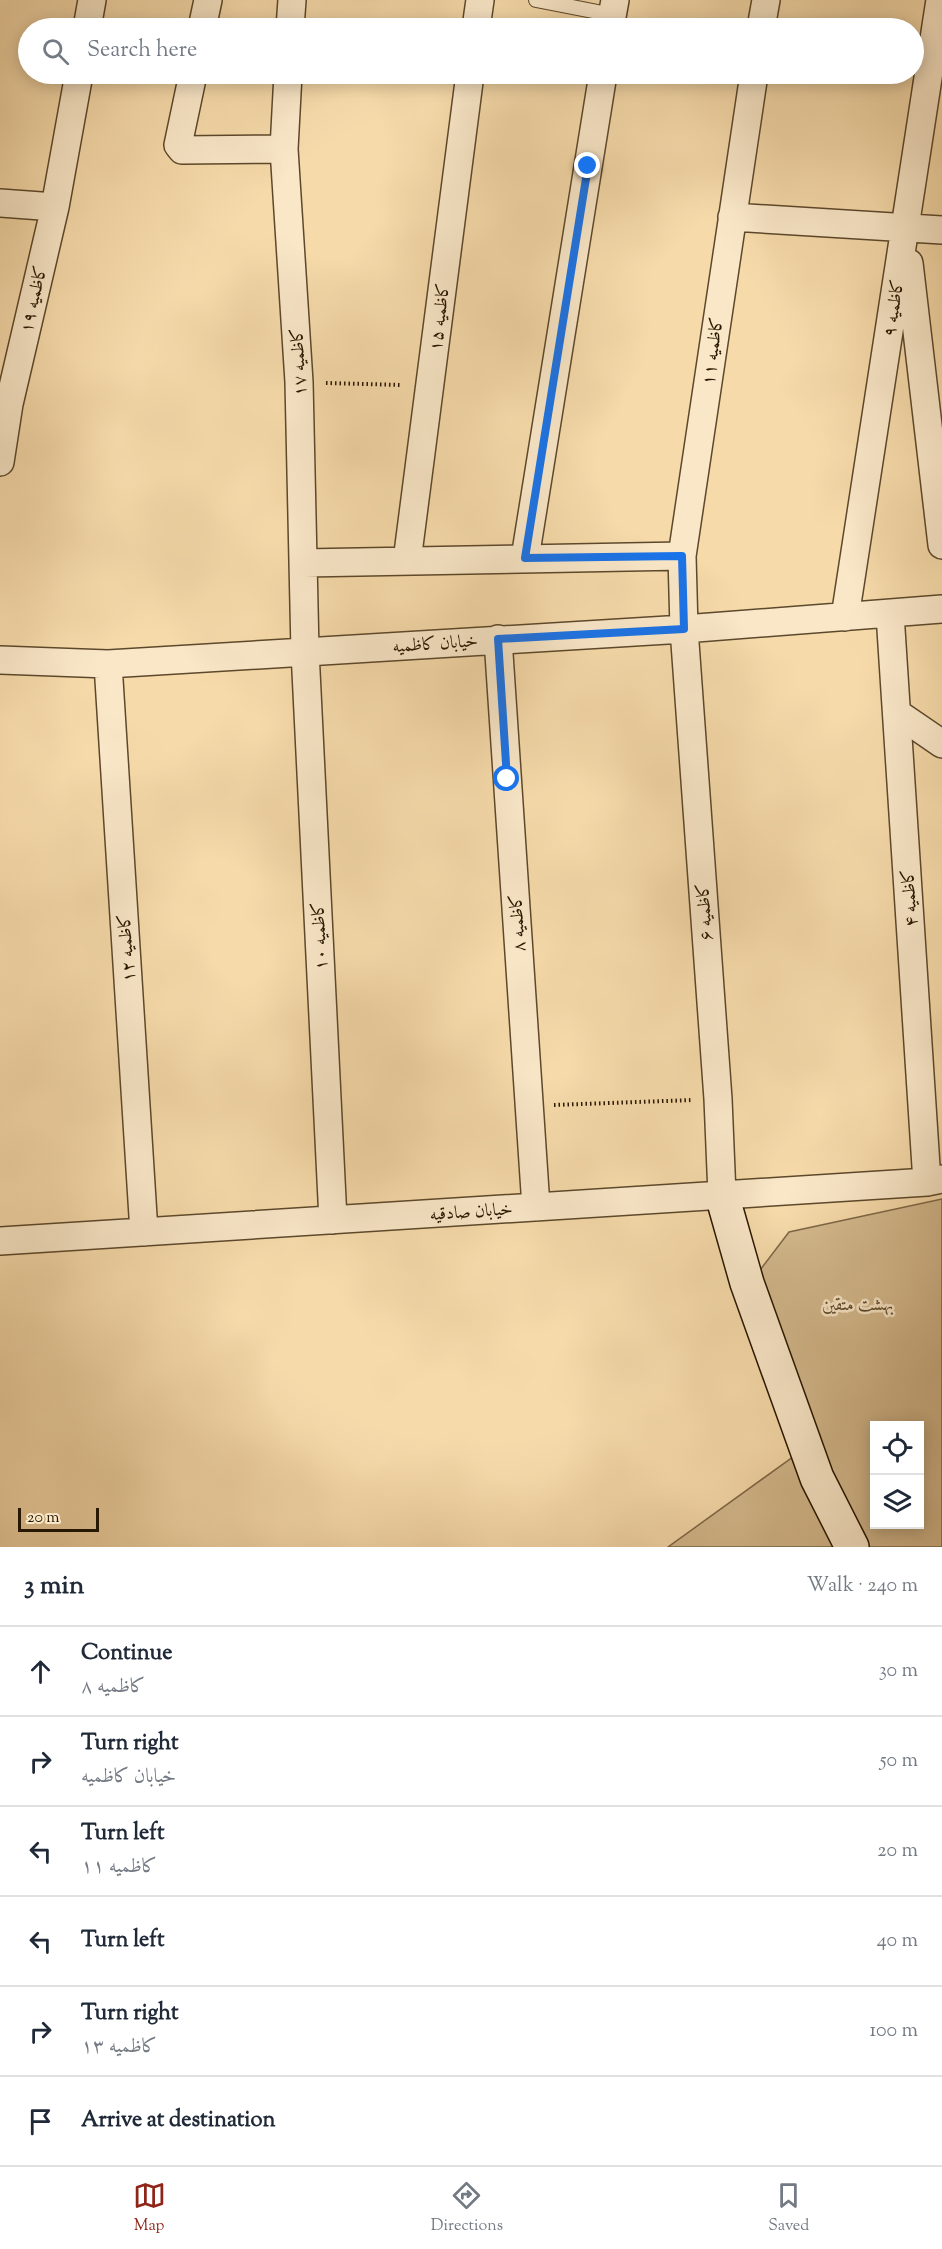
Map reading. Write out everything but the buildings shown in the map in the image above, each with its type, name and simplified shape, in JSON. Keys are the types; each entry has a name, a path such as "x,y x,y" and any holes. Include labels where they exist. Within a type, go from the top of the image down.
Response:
{"main road":[{"path":"722,1195 747,1283 817,1478 852,1547"}],"street":[{"path":"89,18 92,0"},
{"path":"204,18 208,0"},
{"path":"291,18 292,0"},
{"path":"477,18 480,0"},
{"path":"763,18 766,0"},
{"name":"کاظمیه ۹","path":"845,617 940,0"},
{"name":"کاظمیه ۱۹","path":"0,462 9,404 55,207 77,84"},
{"path":"191,84 178,145 182,150 284,149"},
{"name":"کاظمیه ۱۷","path":"287,84 284,149 300,382 305,651"},
{"name":"کاظمیه ۱۵","path":"407,561 469,84"},
{"path":"525,558 601,84"},
{"name":"کاظمیه ۱۱","path":"684,629 682,556 752,84"},
{"path":"0,203 55,207"},
{"path":"732,217 942,230"},
{"path":"905,227 942,545"},
{"path":"304,563 682,556"},
{"name":"خیابان کاظمیه","path":"0,660 108,664 684,629 942,609"},
{"name":"کاظمیه ۴","path":"890,614 935,1181"},
{"name":"کاظمیه ۶","path":"684,629 718,1099 722,1195"},
{"name":"کاظمیه ۸","path":"498,639 536,1207"},
{"name":"کاظمیه ۱۰","path":"305,651 333,1220"},
{"name":"کاظمیه ۱۲","path":"108,664 144,1232"},
{"path":"897,713 942,744"},
{"name":"خیابان صادقیه","path":"0,1241 935,1181"}],"lane":[{"path":"536,0 613,15"}],"path":[{"path":"300,382 430,386"},
{"path":"529,1106 718,1099"}],"green space":[{"name":"بهشت متقین","path":"942,1199 942,1547 668,1547 815,1441 757,1274 789,1232"}],"route":[{"path":"507,779 498,639 684,629 682,556 525,558 588,166"}]}
